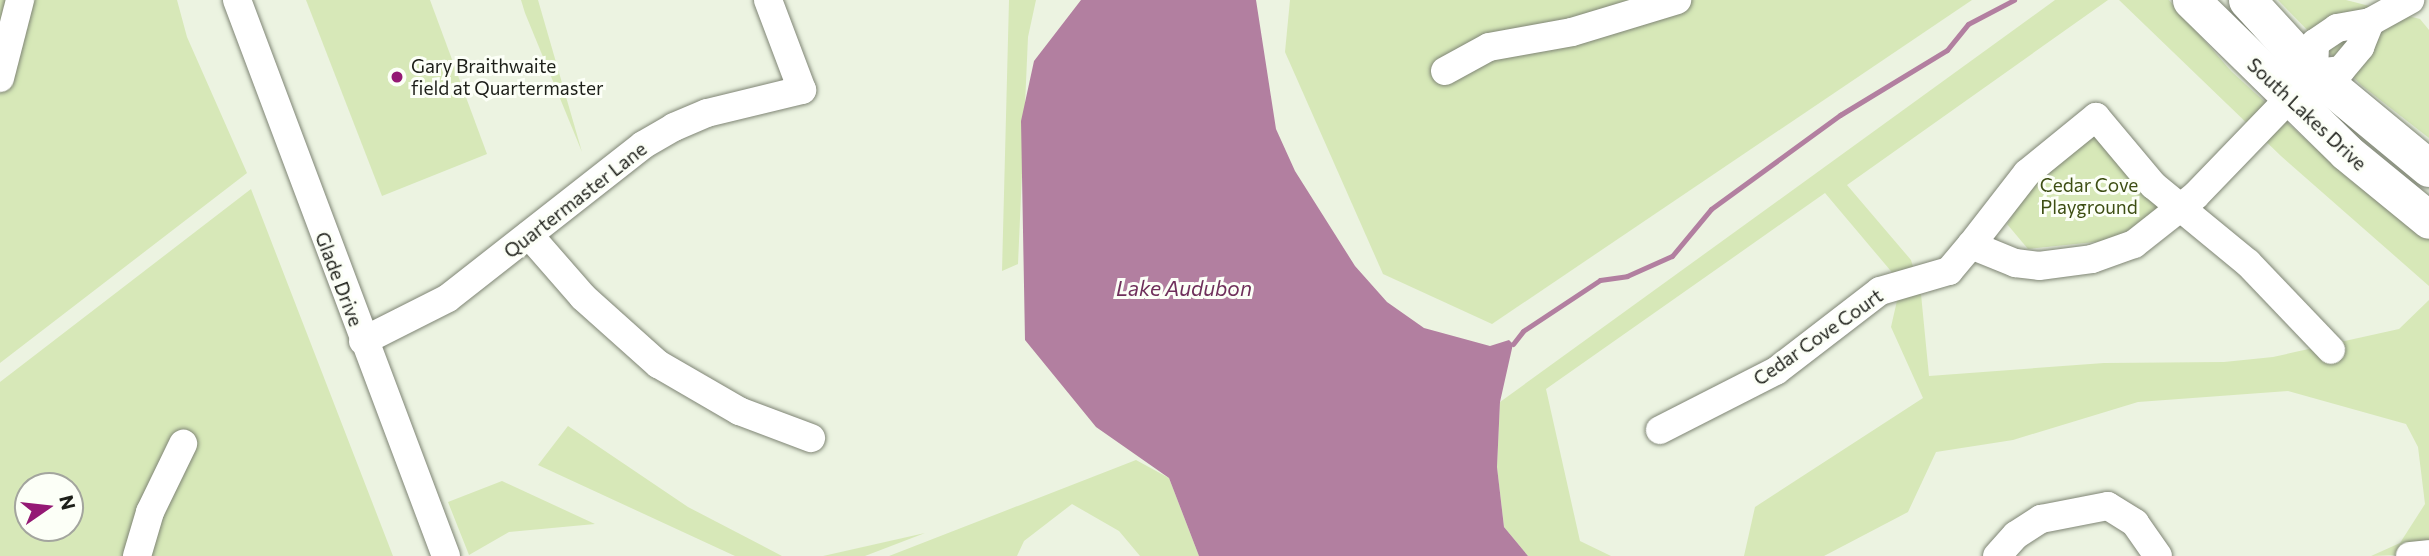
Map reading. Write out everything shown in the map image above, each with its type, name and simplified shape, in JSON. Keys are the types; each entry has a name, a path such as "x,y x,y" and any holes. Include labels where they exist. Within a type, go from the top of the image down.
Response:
{"main road":[{"name":"South Lakes Drive","path":"2191,0 2288,98 2429,220"},
{"name":"South Lakes Drive","path":"2247,0 2314,73 2429,168"}],"street":[{"path":"0,78 20,0"},
{"name":"Glade Drive","path":"237,0 446,556"},
{"name":"Quartermaster Lane","path":"363,341 448,298 643,145 674,127 707,113 802,90 768,0"},
{"path":"1445,71 1489,47 1572,32 1677,0"},
{"path":"1971,245 2015,264 2039,267 2092,260 2134,244 2181,209 2314,73 2341,70 2360,47 2370,22 2410,0"},
{"path":"2421,0 2429,8"},
{"name":"Cedar Cove Court","path":"1660,430 1776,371 1880,291 1949,271 2027,173 2096,117 2152,186 2181,209"},
{"path":"2181,209 2248,263 2331,350"},
{"path":"529,234 583,297 659,364 739,411 811,438"},
{"path":"137,556 150,512 183,444"},
{"path":"1997,556 2016,535 2041,519 2108,506 2135,523 2158,556"},
{"path":"2410,556 2429,554"}],"green space":[{"path":"0,0 177,0 187,37 247,173 0,363"},
{"name":"Gary Braithwaite field at Quartermaster","path":"306,0 430,0 487,154 382,196"},
{"path":"521,0 538,0 582,152 525,13"},
{"path":"1009,0 1036,0 1028,37 1018,264 1002,271"},
{"path":"1290,0 1972,0 1492,324 1383,274 1285,52"},
{"path":"2055,0 2108,0 1847,185 1911,260 1921,294 1929,376 2104,363 2224,362 2273,357 2399,329 2429,300 2429,554 2371,556 2400,543 2425,504 2418,447 2406,424 2288,391 2138,402 2013,440 1936,452 1908,512 1824,556 1744,556 1755,507 1923,398 1891,327 1901,283 1825,193 1546,389 1580,541 1611,556 1528,556 1504,527 1497,467 1500,402"},
{"path":"2119,0 2169,0 2231,71 2291,126 2350,180 2429,238 2429,286 2281,156"},
{"path":"2278,0 2346,0 2420,19 2429,30 2429,138 2361,85"},
{"name":"Cedar Cove Playground","path":"2095,131 2164,209 2124,239 2028,249 2007,224 2036,177"},
{"path":"251,189 393,556 0,556 0,382"},
{"path":"568,426 688,507 782,556 735,556 538,465"},
{"path":"1136,460 1169,478 1199,556 1140,556 1119,531 1072,504 1024,541 1017,556 889,556"},
{"path":"502,481 595,524 509,532 469,555 448,502"},
{"path":"925,533 865,556 823,556"}],"water":[{"name":"Lake Audubon","path":"1081,0 1256,0 1276,129 1295,171 1355,266 1387,302 1424,328 1490,346 1509,340 1513,344 1500,402 1497,467 1504,527 1528,556 1199,556 1169,478 1096,427 1025,340 1021,121 1034,61"}],"waterway":[{"path":"1513,344 1523,331 1600,280 1627,276 1672,256 1711,209 1840,115 1947,50 1968,24 2014,0"}],"place":[{"name":"Gary Braithwaite field at Quartermaster","path":"397,77"}]}
